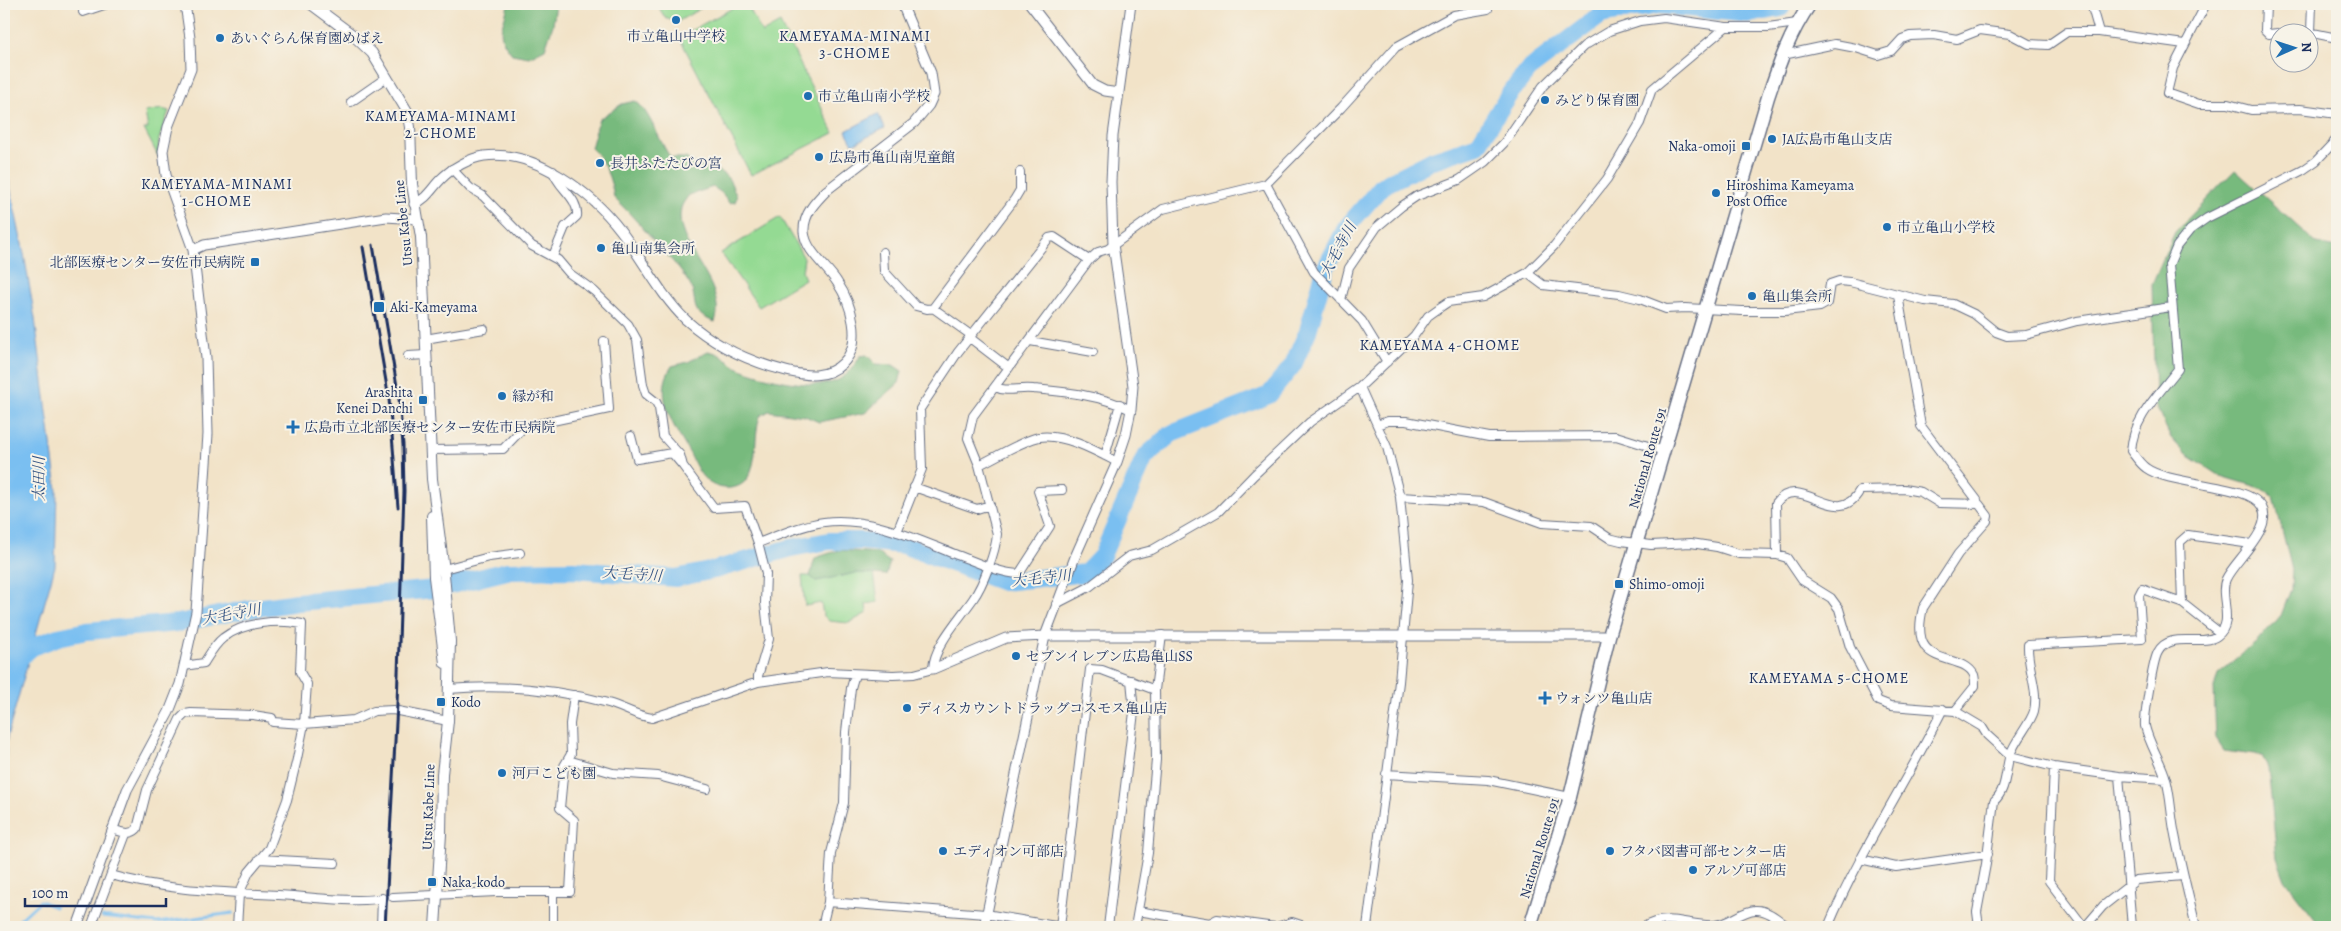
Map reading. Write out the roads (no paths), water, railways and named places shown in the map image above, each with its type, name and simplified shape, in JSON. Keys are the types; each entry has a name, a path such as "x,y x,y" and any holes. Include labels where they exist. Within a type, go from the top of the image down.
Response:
{"highway":[{"name":"National Route 191","path":"1530,927 1570,797 1609,636 1768,97 1797,23 1810,4"}],"main road":[{"name":"Utsu Kabe Line","path":"310,4 354,36 372,53 408,111 414,204 421,237 432,479 442,598 450,641 448,720 442,774 442,834 435,927"}],"street":[{"path":"83,12 107,4"},
{"path":"77,927 127,790 169,712 180,684 196,612 208,434 208,399 201,303 193,250 166,175 164,163 164,139 190,70 190,38 185,4"},
{"path":"414,204 423,200 452,169 483,156 498,155 532,163 553,171 571,182 610,217 674,307 699,330 746,358 768,366 811,376 823,374 843,363 853,343 852,318 837,281 807,242 805,223 815,201 914,123 930,105 934,94 931,73 902,4"},
{"path":"1030,4 1093,85 1105,91 1119,93"},
{"path":"984,927 1045,636 1075,557 1126,436 1131,410 1133,386 1113,244 1111,182 1113,136 1131,4"},
{"path":"2091,4 2098,32"},
{"path":"2206,4 2172,68 2167,93 2199,104 2228,104 2251,110 2300,109 2337,114"},
{"path":"2266,4 2265,30 2268,33"},
{"path":"2310,22 2312,4"},
{"path":"933,669 933,660 977,592 997,545 997,534 990,505 979,465 968,438 973,416 1089,260 1098,252 1108,249 1163,209 1266,184 1342,108 1396,47 1454,15 1488,9"},
{"path":"1339,297 1349,268 1377,227 1417,196 1459,180 1485,162 1504,142 1543,86 1584,46 1609,31 1640,21 1664,18 1726,27 1768,27 1797,23"},
{"path":"1058,600 1089,587 1129,556 1152,550 1218,512 1310,422 1360,387 1414,336 1428,316 1442,306 1448,302 1483,297 1527,273 1554,246 1608,179 1640,123 1652,90 1726,27"},
{"path":"1783,55 1836,44 1878,55 1891,51 1902,39 1910,36 1934,35 1957,39 1980,30 2010,34 2029,44 2048,45 2067,32 2098,32 2184,44"},
{"path":"2318,34 2337,38"},
{"path":"351,102 387,77"},
{"path":"2196,927 2183,876 2166,779 2145,726 2145,715 2158,651 2167,644 2183,639 2210,639 2220,634 2227,622 2225,580 2259,533 2264,518 2263,508 2256,500 2242,493 2168,477 2146,468 2131,451 2132,436 2139,420 2178,369 2171,307 2169,265 2178,246 2190,230 2207,218 2303,170 2316,161 2337,139"},
{"path":"452,169 470,188 483,196 532,246 553,256 569,273 604,301 634,333 637,340 646,394 659,408 663,436 680,455 684,466"},
{"path":"553,171 556,180 575,203 578,210 577,216 565,227 553,256"},
{"path":"883,252 884,271 916,306 927,309 933,308 1014,200 1020,190 1020,172"},
{"path":"1266,184 1314,272 1362,321 1387,362"},
{"path":"193,250 204,245 379,218 417,219"},
{"path":"897,532 922,469 920,409 958,352 1049,238 1054,237 1089,260"},
{"path":"1527,273 1543,285 1619,294 1640,299 1666,310 1685,308 1785,311 1820,307 1827,303 1830,284 1839,281 1898,295 1953,304 1974,314 1996,332 2015,336 2077,321 2171,307"},
{"path":"1898,295 1921,426 1976,500"},
{"path":"933,308 968,333 970,338 1009,368"},
{"path":"425,339 484,329"},
{"path":"431,450 503,449 524,427 609,409 604,341"},
{"path":"1030,341 1093,352"},
{"path":"408,356 426,355"},
{"path":"995,387 1001,390 1030,388 1120,404 1131,410"},
{"path":"1360,387 1387,447 1400,497 1408,580 1399,682 1367,927"},
{"path":"1105,456 1120,404"},
{"path":"1377,425 1388,421 1406,421 1489,437 1616,436 1664,451"},
{"path":"631,436 637,459 672,453 684,466 714,508 745,506 759,545 766,574 765,604 769,639 758,682"},
{"path":"979,465 1040,437 1058,438 1087,446 1116,462"},
{"path":"914,487 978,509 990,505"},
{"path":"1776,555 1776,503 1780,498 1791,494 1799,493 1839,506 1846,506 1855,499 1860,490 1904,489 1921,492 1939,503 1979,504 1988,516 1988,522 1958,554 1923,608 1920,617 1920,635 1925,646 1932,654 1967,667 1974,675 1975,686 1955,711"},
{"path":"759,545 824,522 851,522 897,532 987,569 1019,574 1050,526 1038,491 1062,490"},
{"path":"1400,497 1484,502 1534,521 1591,526 1609,538 1637,543 1668,545 1681,542 1716,547 1738,554 1776,555 1786,558 1802,580 1831,598 1839,609 1850,646 1878,701 1891,706 1955,711 1982,727 1987,735 2010,756 2054,767 2118,776 2166,779"},
{"path":"2182,603 2180,542 2188,535 2251,544"},
{"path":"441,573 490,557 520,554"},
{"path":"1979,927 1977,912 1988,854 1994,800 2001,794 2010,756 2017,738 2034,712 2035,696 2030,674 2028,646 2142,639 2139,595 2142,589 2182,603 2220,634"},
{"path":"184,666 204,663 223,637 249,626 286,620 302,624 300,672 307,684 304,724 287,800 268,848 249,872 239,894 237,927"},
{"path":"1135,927 1148,853 1156,760 1155,690 1162,635"},
{"path":"448,689 530,687 610,703 639,716 652,718 758,682 828,672 914,674 933,669 1006,638 1162,635 1609,636"},
{"path":"828,902 986,914 1060,927 1090,669 1102,670 1155,690"},
{"path":"822,927 828,902 831,853 844,803 846,732 851,688 855,674"},
{"path":"1108,927 1134,712 1130,680"},
{"path":"393,897 437,894 570,892 574,820 560,808 564,766 568,760 574,695"},
{"path":"1828,927 1860,858 1919,757 1943,709"},
{"path":"112,830 126,834 137,829 147,790 180,719 185,714 253,715 272,718 273,722 304,724 354,720 374,711 393,710 448,720"},
{"path":"568,760 613,773 658,776 707,789"},
{"path":"2054,767 2049,881 2084,927 2103,906 2136,880 2183,876"},
{"path":"1386,774 1488,780 1570,797"},
{"path":"2118,776 2132,927"},
{"path":"91,927 126,834"},
{"path":"1860,858 1896,867 1988,854"},
{"path":"259,859 335,862"},
{"path":"111,875 143,884 239,894 311,898 382,898 380,927"},
{"path":"553,892 553,927"},
{"path":"1644,927 1660,920 1712,925 1721,924 1753,910 1771,915 1788,927"},
{"path":"1138,911 1210,923 1217,919 1276,927 1292,922 1307,927"}],"water":[{"path":"878,114 885,128 853,144 846,131"},
{"name":"太田川","path":"4,158 35,319 57,490 55,566 7,737 4,781"}],"waterway":[{"name":"大毛寺川","path":"14,663 32,647 58,637 87,631 178,623 249,609 298,602 435,589 507,571 574,570 676,578 714,570 791,548 829,541 862,541 903,545 1003,582 1086,573 1102,556 1145,457 1171,434 1269,395 1293,365 1308,331 1325,269 1346,228 1382,186 1433,160 1478,145 1508,96 1528,70 1601,15 1659,5 1750,14 1781,8"},
{"path":"12,927 40,901 55,907"},
{"path":"102,917 157,923 233,913"}],"railway":[{"path":"373,245 399,398 404,491 397,704 385,927"},
{"path":"363,247 389,399 398,507"}],"place":[{"name":"市立亀山中学校","path":"676,20"},
{"name":"あいぐらん保育園めばえ","path":"220,38"},
{"name":"市立亀山南小学校","path":"808,96"},
{"name":"みどり保育園","path":"1545,100"},
{"name":"JA広島市亀山支店","path":"1772,139"},
{"name":"Naka-omoji","path":"1746,146"},
{"name":"広島市亀山南児童館","path":"819,157"},
{"name":"長井ふたたびの宮","path":"600,163"},
{"name":"Hiroshima Kameyama Post Office","path":"1716,193"},
{"name":"市立亀山小学校","path":"1887,227"},
{"name":"亀山南集会所","path":"601,248"},
{"name":"北部医療センター安佐市民病院","path":"255,262"},
{"name":"亀山集会所","path":"1752,296"},
{"name":"Aki-Kameyama","path":"379,307"},
{"name":"縁が和","path":"502,396"},
{"name":"Arashita Kenei Danchi","path":"423,400"},
{"name":"広島市立北部医療センター安佐市民病院","path":"293,427"},
{"name":"Shimo-omoji","path":"1619,584"},
{"name":"セブンイレブン広島亀山SS","path":"1016,656"},
{"name":"ウォンツ亀山店","path":"1545,698"},
{"name":"Kodo","path":"441,702"},
{"name":"ディスカウントドラッグコスモス亀山店","path":"907,708"},
{"name":"河戸こども園","path":"502,773"},
{"name":"エディオン可部店","path":"943,851"},
{"name":"フタバ図書可部センター店","path":"1610,851"},
{"name":"アルゾ可部店","path":"1693,870"},
{"name":"Naka-kodo","path":"432,882"}],"district":[{"name":"KAMEYAMA-MINAMI 3-CHOME","path":"855,44"},
{"name":"KAMEYAMA-MINAMI 2-CHOME","path":"441,124"},
{"name":"KAMEYAMA-MINAMI 1-CHOME","path":"217,192"},
{"name":"KAMEYAMA 4-CHOME","path":"1440,345"},
{"name":"KAMEYAMA 5-CHOME","path":"1829,678"}]}
